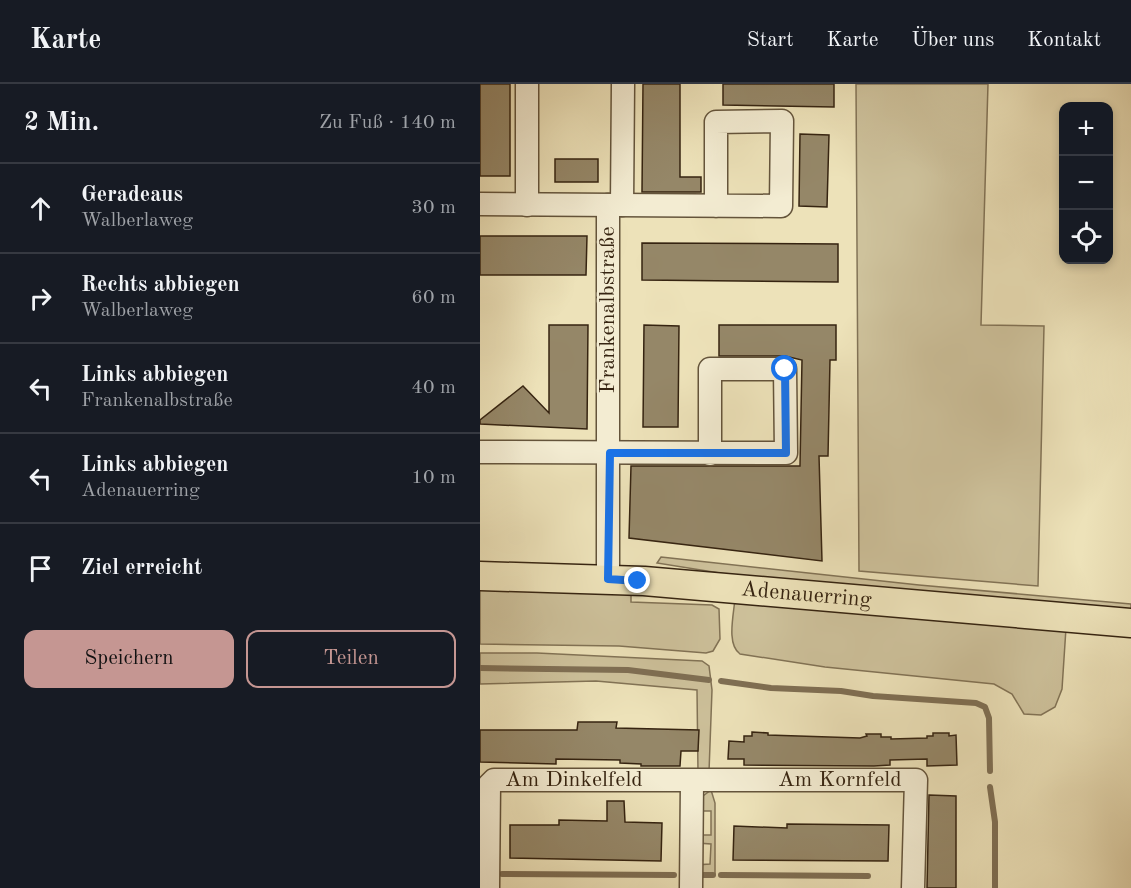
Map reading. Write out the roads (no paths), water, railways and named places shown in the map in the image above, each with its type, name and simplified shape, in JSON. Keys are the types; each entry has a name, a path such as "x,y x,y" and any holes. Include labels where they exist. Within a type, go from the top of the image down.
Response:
{"main road":[{"name":"Adenauerring","path":"480,576 608,579 1131,623"}],"street":[{"path":"527,84 527,205"},
{"name":"Frankenalbstraße","path":"608,579 615,205 623,84"},
{"path":"615,205 716,206 781,206 782,121 716,122 716,206"},
{"name":"Frankenalbstraße","path":"480,204 615,205"},
{"path":"480,452 710,454 786,453 785,369 710,369 710,454"},
{"name":"Am Dinkelfeld","path":"488,888 489,785 494,780 692,782"},
{"name":"Am Kornfeld","path":"692,782 916,780 913,888"},
{"path":"691,888 692,782"}],"waterway":[{"path":"480,668 628,670 709,680"},
{"path":"721,681 771,688 841,691 873,696 976,703 985,707 989,718 990,771"},
{"path":"990,787 995,822 995,888"},
{"path":"502,874 674,875"},
{"path":"696,875 713,875"},
{"path":"721,875 868,876"}]}
